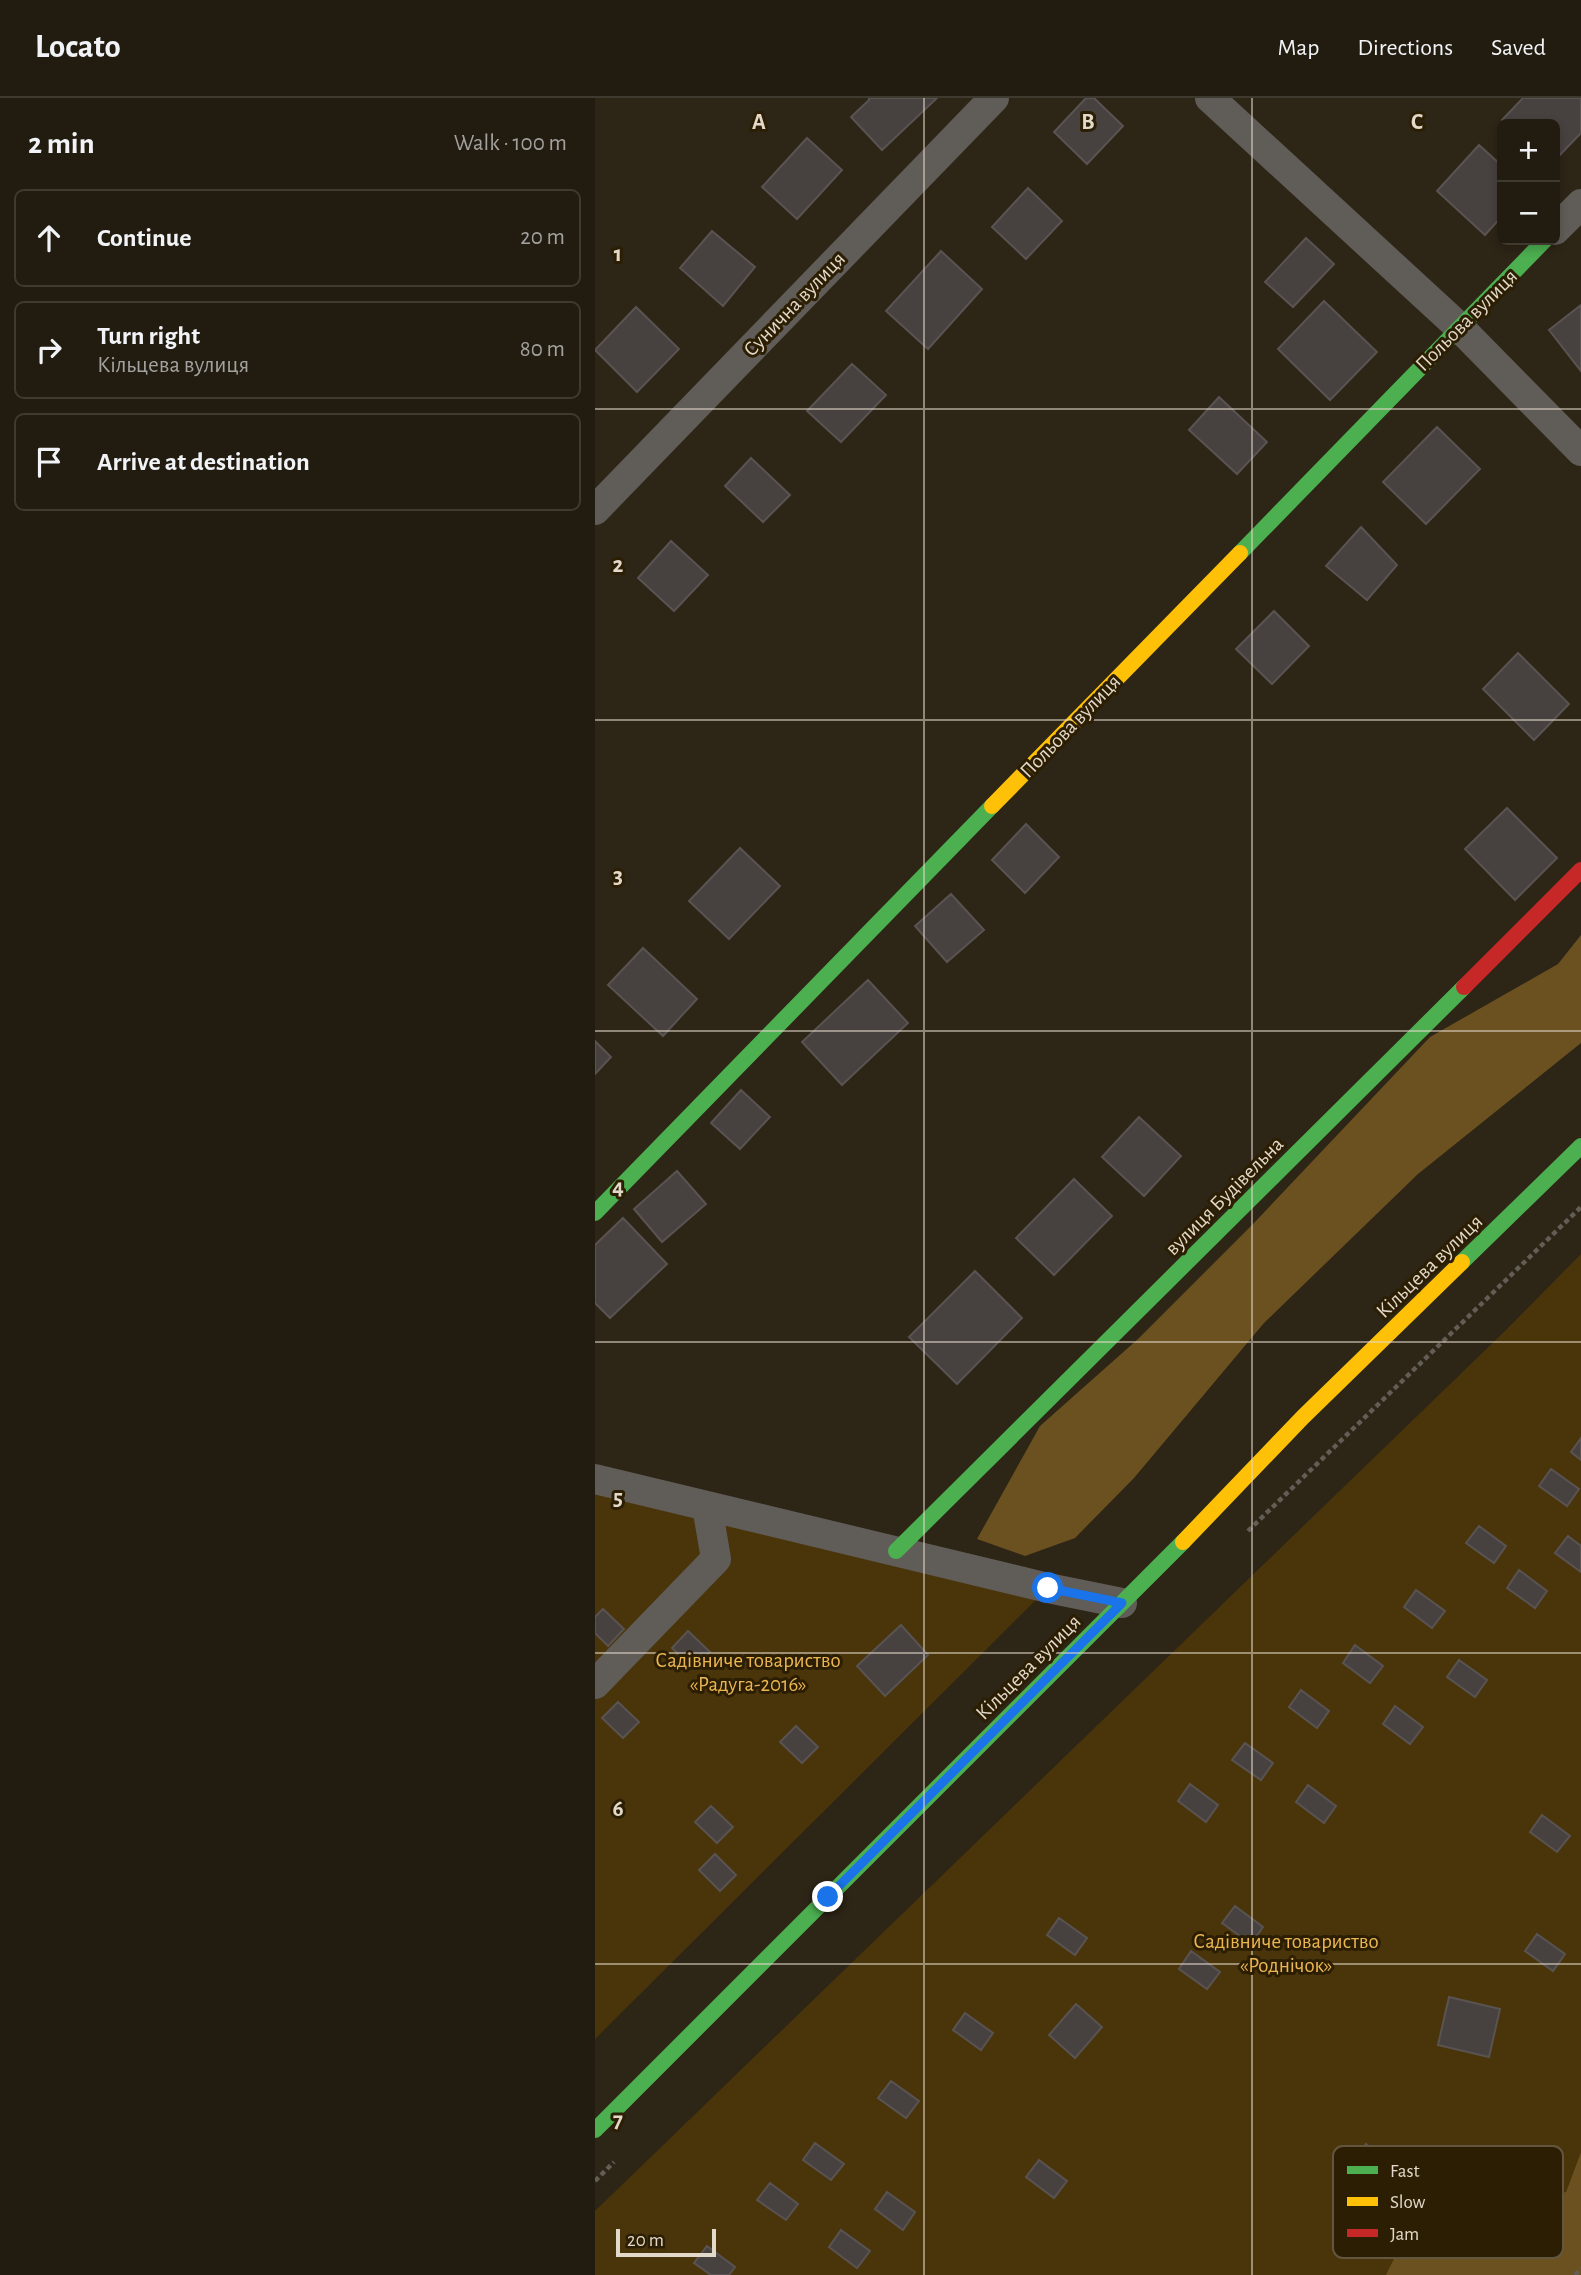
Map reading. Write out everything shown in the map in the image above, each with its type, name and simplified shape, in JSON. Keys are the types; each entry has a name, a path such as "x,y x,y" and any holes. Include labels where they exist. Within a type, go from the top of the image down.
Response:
{"street":[{"name":"Сунична вулиця","path":"595,510 994,98"},
{"path":"1210,98 1459,327 1581,451"},
{"path":"1560,225 1581,204"},
{"name":"Польова вулиця","path":"595,1213 1540,245"},
{"name":"вулиця Будівельна","path":"896,1551 1581,870"},
{"name":"Кільцева вулиця","path":"595,2130 1122,1603 1303,1417 1581,1146"},
{"path":"595,1479 1048,1588 1122,1603"},
{"path":"595,1684 716,1559 706,1506"}],"path":[{"path":"1334,1447 1581,1208"},
{"path":"1575,2275 1581,2267"}],"green space":[{"name":"Садівниче товариство «Роднічок»","path":"1581,1254 1581,2152 1566,2192 1563,2193 1563,2146 1333,2146 1333,2258 1395,2258 1387,2275 595,2275 595,2211 1505,1331"},
{"name":"Садівниче товариство «Радуга-2016»","path":"595,1479 1048,1588 595,2039"}],"shaded area":[{"path":"1581,935 1581,1043 1418,1174 1264,1323 1134,1478 1075,1538 1025,1556 977,1539 1040,1426 1138,1339 1254,1223 1430,1037 1558,964"},
{"path":"1581,2152 1581,2275 1386,2275 1394,2258 1563,2258 1563,2193 1566,2192"}],"building":[{"path":"869,98 937,98 882,150 851,117"},
{"path":"1086,98 1094,98 1123,126 1087,164 1054,132"},
{"path":"1523,98 1581,98 1581,133 1560,155 1560,119 1503,119"},
{"path":"807,138 842,170 797,219 762,187"},
{"path":"1479,145 1497,161 1497,222 1485,235 1437,191"},
{"path":"1028,188 1062,221 1026,259 992,227"},
{"path":"712,231 755,267 723,306 680,268"},
{"path":"1306,238 1334,264 1293,307 1265,282"},
{"path":"941,251 982,289 928,349 886,311"},
{"path":"1324,301 1377,352 1330,400 1278,349"},
{"path":"1581,305 1581,371 1549,330"},
{"path":"636,307 679,349 637,392 595,350"},
{"path":"852,364 886,395 841,442 807,411"},
{"path":"1219,397 1267,442 1237,474 1189,430"},
{"path":"1437,427 1480,469 1426,524 1383,482"},
{"path":"751,458 790,495 763,522 725,486"},
{"path":"1361,527 1397,565 1367,600 1326,566"},
{"path":"671,541 708,575 674,611 638,578"},
{"path":"1274,611 1309,646 1272,684 1236,649"},
{"path":"1518,653 1569,704 1534,740 1483,689"},
{"path":"1507,808 1557,858 1515,900 1465,849"},
{"path":"1026,824 1059,857 1025,893 992,860"},
{"path":"740,848 780,886 729,939 689,901"},
{"path":"951,894 984,930 947,962 915,926"},
{"path":"643,948 697,999 663,1036 608,985"},
{"path":"868,980 908,1023 842,1085 802,1042"},
{"path":"595,1041 611,1057 595,1074"},
{"path":"741,1090 770,1117 740,1149 711,1123"},
{"path":"1139,1117 1181,1156 1144,1196 1102,1157"},
{"path":"677,1171 706,1204 662,1242 634,1209"},
{"path":"1074,1179 1112,1216 1054,1275 1016,1238"},
{"path":"623,1218 667,1264 610,1318 595,1303 595,1245"},
{"path":"975,1271 1022,1318 957,1384 909,1337"},
{"path":"1581,1438 1581,1460 1571,1452"},
{"path":"1551,1469 1579,1489 1567,1506 1539,1486"},
{"path":"1479,1526 1506,1546 1494,1563 1466,1543"},
{"path":"1568,1536 1581,1546 1581,1572 1555,1553"},
{"path":"1519,1570 1547,1591 1535,1608 1507,1588"},
{"path":"1416,1590 1445,1611 1432,1628 1404,1607"},
{"path":"603,1609 624,1629 608,1646 595,1633 595,1617"},
{"path":"901,1625 928,1655 885,1696 857,1666"},
{"path":"688,1631 710,1652 694,1669 672,1648"},
{"path":"1355,1645 1383,1666 1370,1683 1343,1663"},
{"path":"1459,1660 1487,1680 1475,1697 1447,1677"},
{"path":"1301,1690 1329,1711 1317,1728 1289,1707"},
{"path":"618,1702 639,1722 623,1738 602,1718"},
{"path":"1395,1706 1423,1727 1410,1744 1383,1724"},
{"path":"796,1726 818,1747 802,1763 780,1742"},
{"path":"1245,1743 1273,1763 1261,1780 1232,1760"},
{"path":"1190,1784 1218,1805 1206,1822 1178,1801"},
{"path":"1308,1785 1336,1806 1324,1823 1296,1802"},
{"path":"711,1806 733,1827 717,1843 695,1822"},
{"path":"1542,1815 1570,1836 1557,1852 1530,1832"},
{"path":"715,1854 736,1875 720,1891 699,1870"},
{"path":"1235,1906 1263,1927 1251,1944 1222,1923"},
{"path":"1059,1918 1087,1938 1075,1955 1047,1935"},
{"path":"1537,1934 1565,1954 1553,1971 1525,1951"},
{"path":"1191,1951 1220,1972 1207,1989 1179,1969"},
{"path":"1449,1997 1500,2009 1489,2057 1438,2045"},
{"path":"1076,2004 1102,2027 1075,2058 1049,2035"},
{"path":"965,2013 993,2033 981,2050 953,2030"},
{"path":"891,2081 919,2101 906,2118 878,2098"},
{"path":"815,2143 844,2164 831,2180 803,2160"},
{"path":"1039,2160 1067,2181 1054,2198 1026,2177"},
{"path":"770,2183 798,2204 786,2220 757,2200"},
{"path":"887,2192 915,2212 903,2230 875,2209"},
{"path":"841,2230 870,2251 857,2268 829,2247"},
{"path":"707,2246 735,2267 729,2275 711,2275 694,2263"}],"traffic: fast":[{"path":"1240,553 1540,245"},
{"path":"595,1213 992,806"},
{"path":"896,1551 1464,987"},
{"path":"1462,1262 1581,1146"},
{"path":"595,2130 1183,1542"}],"traffic: slow":[{"path":"992,806 1240,553"},
{"path":"1183,1542 1303,1417 1462,1262"}],"traffic: jam":[{"path":"1464,987 1581,870"}],"route":[{"path":"828,1897 1122,1603 1048,1588"}]}
